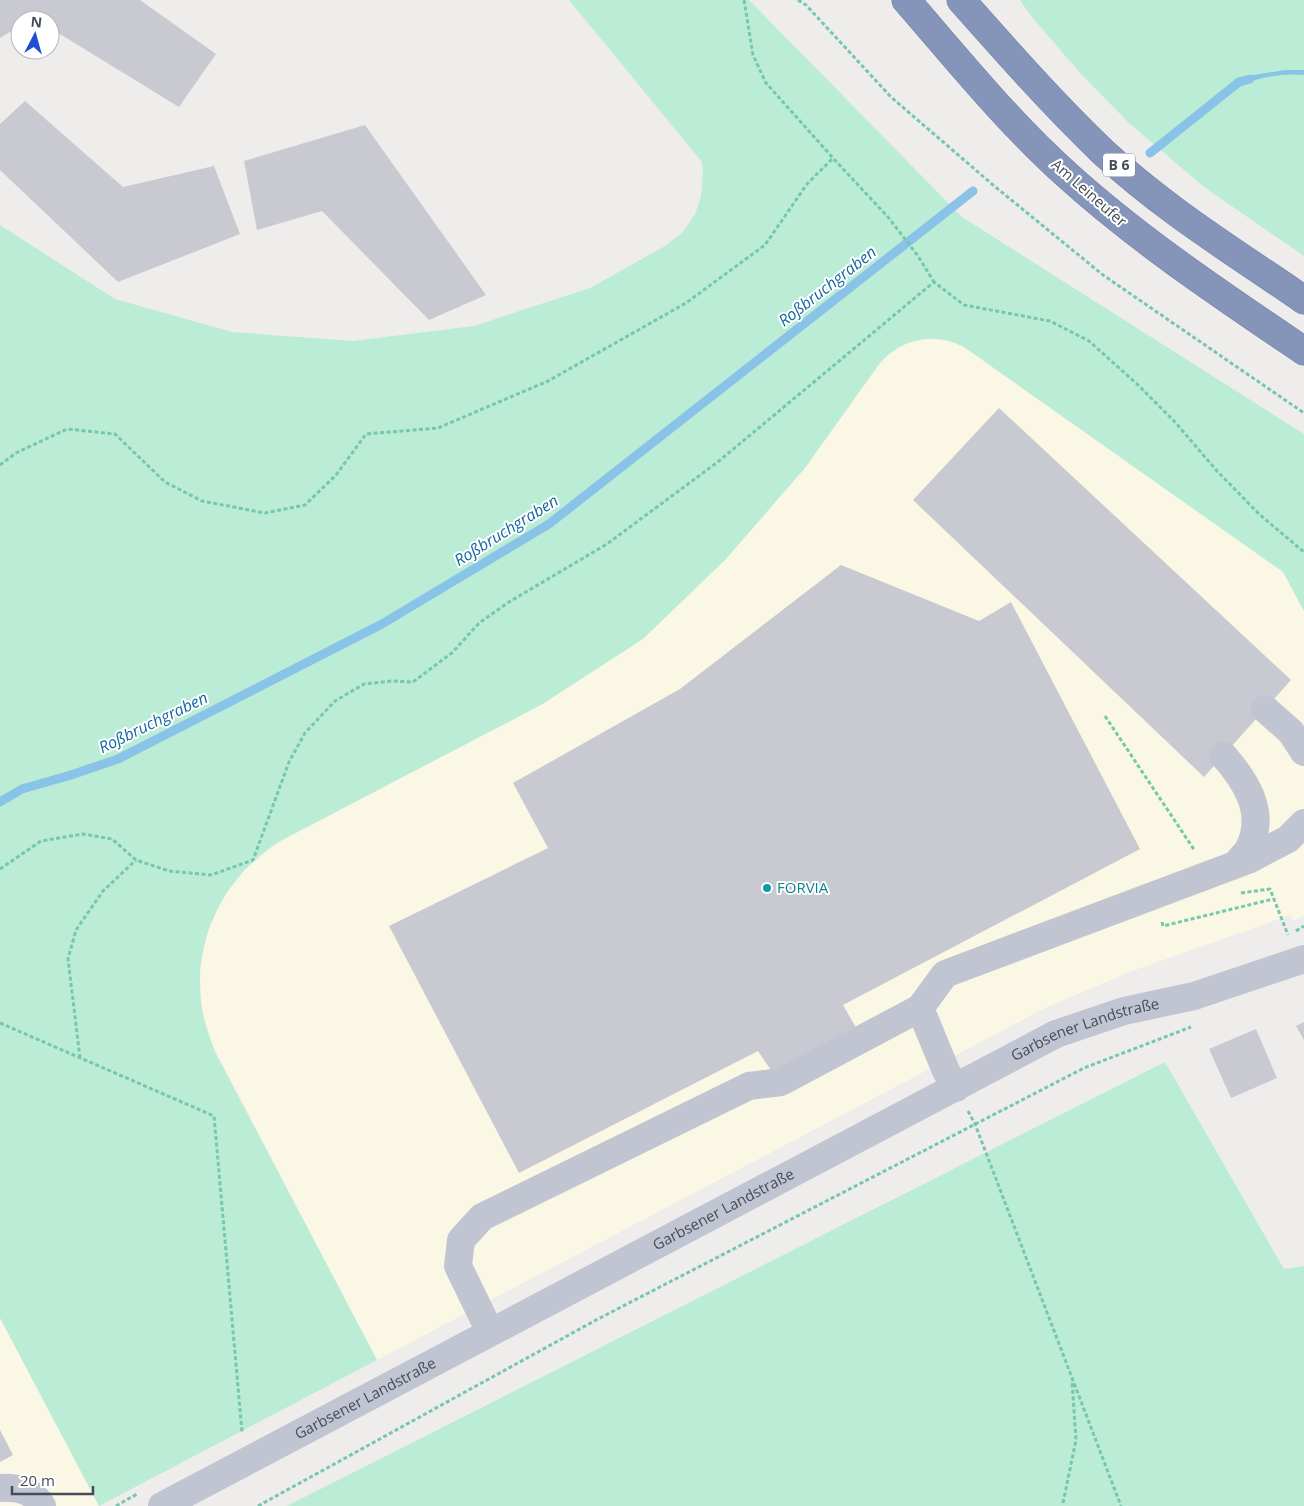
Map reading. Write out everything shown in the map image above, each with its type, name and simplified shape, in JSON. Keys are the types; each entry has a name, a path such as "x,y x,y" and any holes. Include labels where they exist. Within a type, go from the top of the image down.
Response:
{"highway":[{"name":"Am Leineufer","path":"906,0 996,105 1067,174 1137,235 1304,351"},
{"name":"B 6","path":"961,0 1029,77 1104,152 1162,201 1304,300"}],"street":[{"path":"1265,709 1292,732 1304,752"},
{"path":"1223,755 1237,771 1256,809 1255,829 1250,847 1236,864"},
{"path":"490,1332 458,1266 461,1240 482,1217 748,1086 781,1082 920,1008 945,974 1248,860 1288,839 1304,823"},
{"name":"Garbsener Landstraße","path":"162,1506 1056,1034 1124,1011 1194,996 1304,959"},
{"path":"920,1008 939,1055 956,1088"},
{"path":"0,1488 15,1487 27,1492 41,1503 42,1506"}],"path":[{"path":"744,0 753,55 766,83 888,217 918,256 934,282 964,305 1050,321 1088,341 1137,384 1175,422 1217,471 1259,514 1304,552"},
{"path":"798,0 806,5 891,97 993,185 1088,263 1304,413"},
{"path":"0,465 16,453 67,429 115,434 164,482 202,501 265,513 305,505 336,475 366,434 438,428 548,381 686,303 765,245 808,184 833,158"},
{"path":"0,869 41,841 83,834 112,839 136,860 169,871 211,875 253,860 289,762 305,733 335,701 364,684 392,681 413,682 453,652 479,624 509,602 608,544 719,461 934,282"},
{"path":"1104,716 1219,887 1242,894 1270,888 1288,936"},
{"path":"80,1059 68,959 76,930 104,891 136,860"},
{"path":"1162,921 1163,926 1273,899"},
{"path":"0,1023 214,1116 243,1438"},
{"path":"258,1506 596,1320 974,1124 1084,1068 1196,1025"},
{"path":"974,1124 1121,1506"},
{"path":"1064,1503 1076,1440 1071,1376"}],"shaded area":[{"path":"927,339 946,340 964,347 1283,572 1304,611 1304,915 1293,921 1290,915 1132,971 1045,1008 377,1360 211,1042 204,1022 201,1003 200,969 207,934 221,901 244,870 276,844 541,704 805,467 881,362 890,353 908,343"},
{"path":"0,1318 99,1506 0,1506"}],"green space":[{"path":"569,0 749,0 962,217 1304,434 1304,611 1283,572 964,347 940,339 917,340 906,344 885,357 805,468 725,560 643,639 541,705 280,841 260,855 243,872 228,892 216,912 207,935 202,959 200,983 202,1008 207,1030 215,1052 377,1360 99,1506 0,1318 0,225 115,299 232,332 353,341 474,326 590,288 665,246 683,232 695,214 701,197 703,175 702,162"},
{"path":"1020,0 1304,0 1304,256 1204,187 1129,123 1081,74 1031,16"},
{"path":"1165,1062 1284,1269 1304,1266 1304,1506 287,1506"}],"water":[{"path":"1285,70 1304,70 1304,75 1272,76 1242,85 1236,78"}],"building":[{"path":"0,0 140,0 216,54 179,107 60,34 60,10 10,10 10,32 0,38"},
{"path":"25,101 123,187 214,166 240,234 118,282 0,170 0,124"},
{"path":"365,125 486,295 429,320 322,211 257,230 244,161"},
{"path":"999,408 1291,680 1204,777 913,500"},
{"name":"FORVIA","path":"841,565 979,621 1011,602 1140,849 843,1005 858,1031 775,1076 758,1051 519,1173 389,926 548,848 513,783 680,689"},
{"path":"1304,1022 1304,1040 1296,1026"},
{"path":"1256,1029 1277,1078 1231,1098 1209,1049"},
{"path":"0,1430 13,1455 0,1462"}],"waterway":[{"name":"Roßbruchgraben","path":"1150,153 1239,82 1250,79"},
{"name":"Roßbruchgraben","path":"0,802 22,789 118,759 382,624 549,524 973,191"}],"place":[{"name":"FORVIA","path":"767,888"}]}
